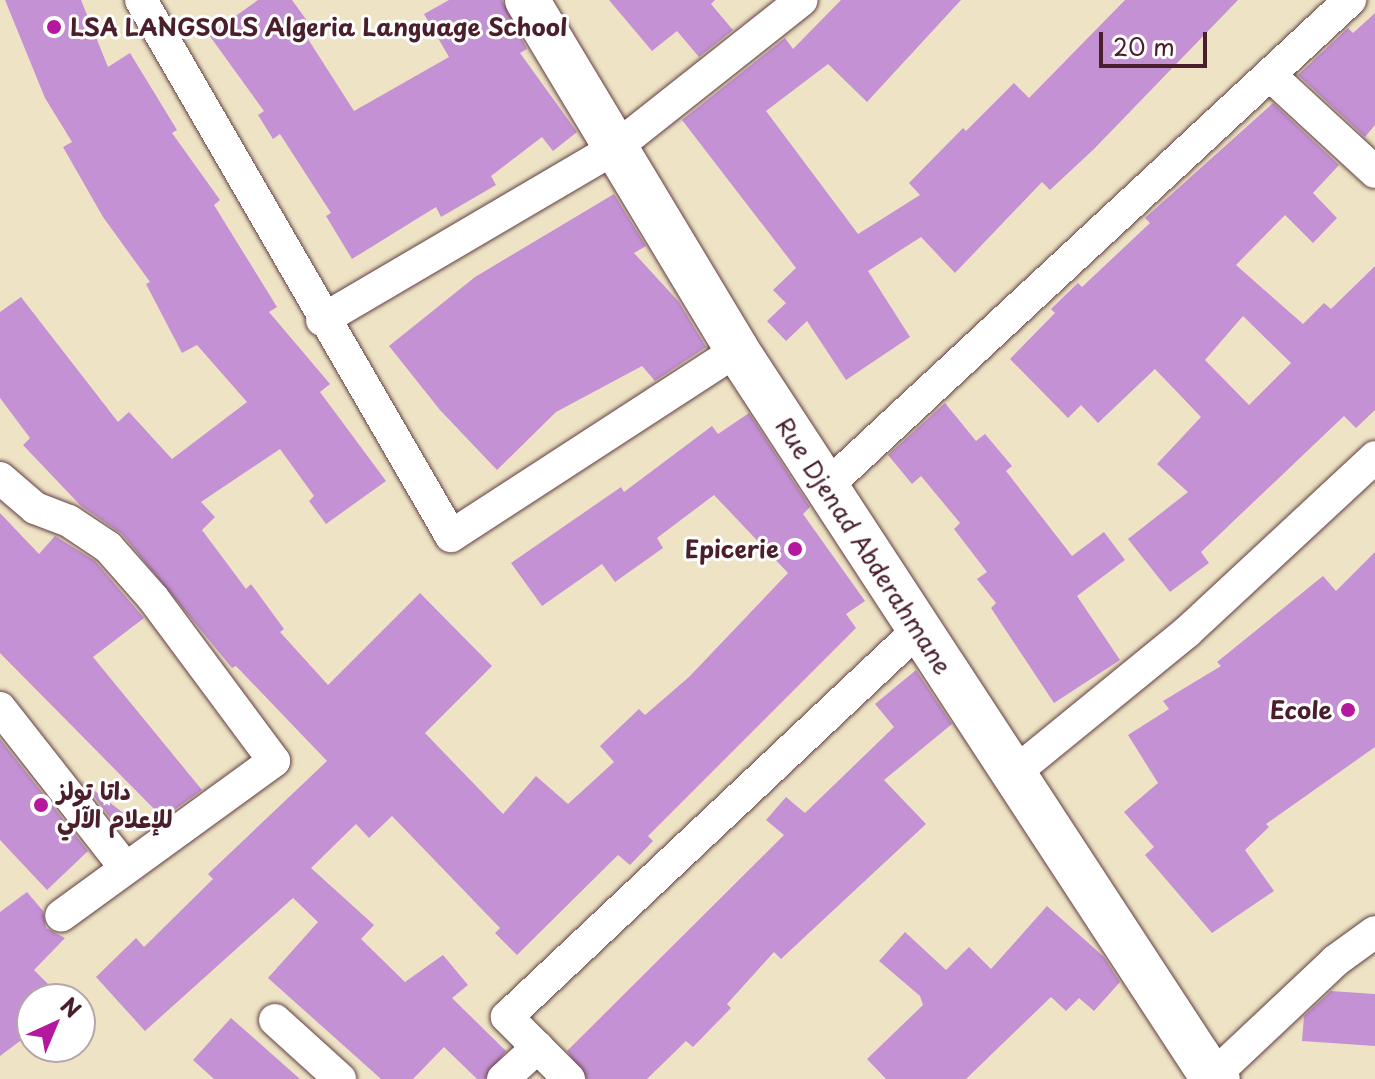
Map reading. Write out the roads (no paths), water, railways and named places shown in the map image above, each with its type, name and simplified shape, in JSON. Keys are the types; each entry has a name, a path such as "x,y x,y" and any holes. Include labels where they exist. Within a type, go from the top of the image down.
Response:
{"street":[{"path":"141,0 322,320 451,536 737,350"},
{"name":"Rue Djenad Abderahmane","path":"527,0 737,350 1214,1078"},
{"path":"322,320 615,148 802,0"},
{"path":"828,485 1350,0"},
{"path":"1270,75 1375,172"},
{"path":"1013,774 1187,632 1375,457"},
{"path":"0,478 35,508 69,521 108,547 153,598 274,761 124,866 61,916"},
{"path":"569,1079 507,1017 918,630"},
{"path":"0,708 124,866"},
{"path":"1214,1078 1335,961 1375,932"},
{"path":"275,1020 340,1079"},
{"path":"503,1079 538,1047"}],"place":[{"name":"LSA LANGSOLS Algeria Language School","path":"54,27"},
{"name":"Epicerie","path":"795,549"},
{"name":"Ecole","path":"1348,710"},
{"name":"داتا تولز للإعلام الآلي","path":"41,805"}]}
